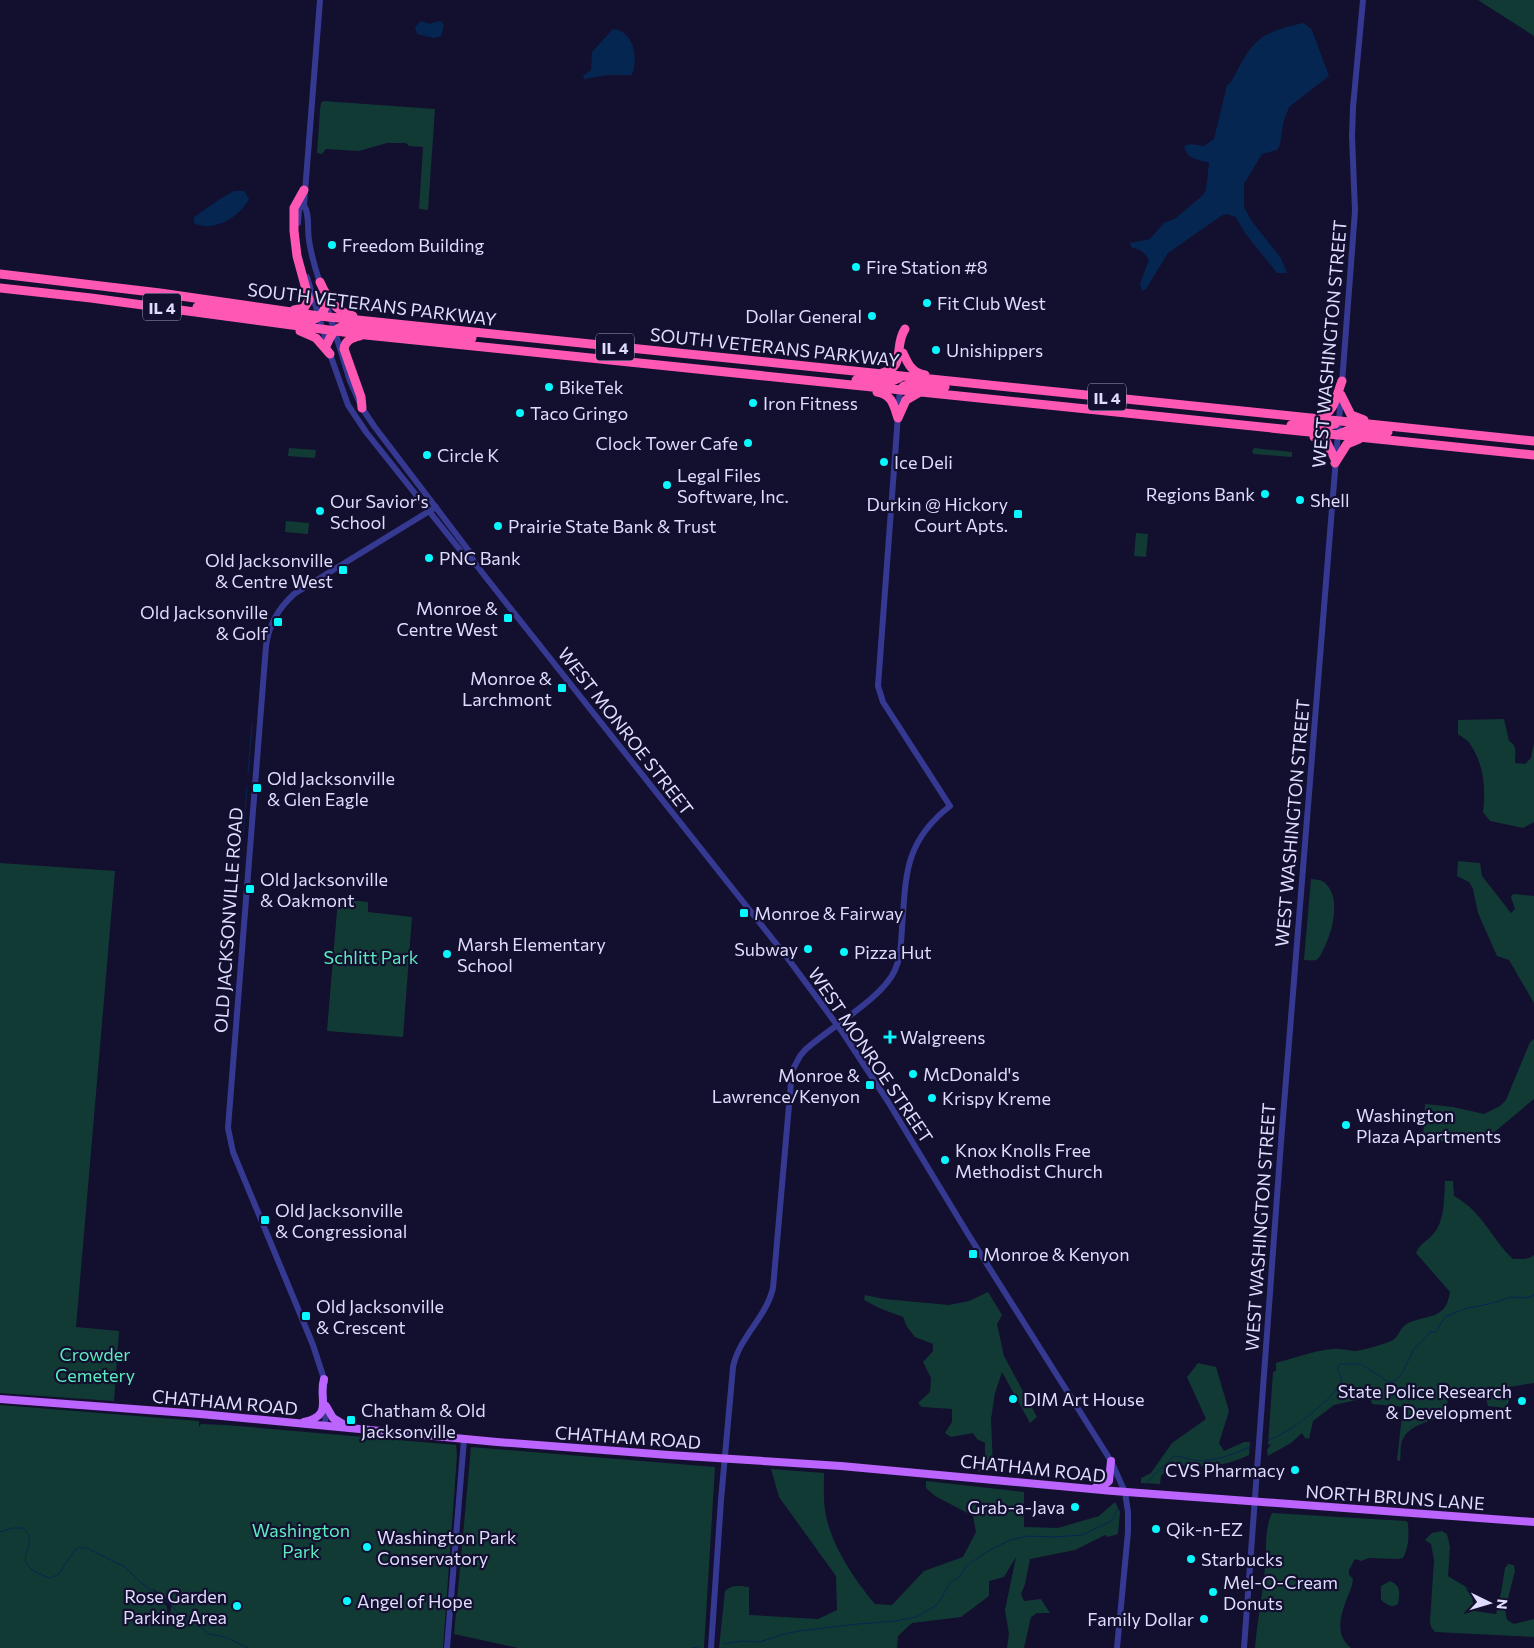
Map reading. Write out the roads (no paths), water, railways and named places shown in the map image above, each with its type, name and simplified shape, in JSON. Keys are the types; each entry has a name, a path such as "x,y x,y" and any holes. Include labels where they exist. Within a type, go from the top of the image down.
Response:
{"highway":[{"path":"286,311 302,309 308,305 309,300 297,256 294,231 294,208 304,190"},
{"name":"SOUTH VETERANS PARKWAY","path":"0,274 160,293 319,316 1339,422"},
{"path":"320,282 333,304 351,316 491,330 507,336"},
{"name":"SOUTH VETERANS PARKWAY","path":"0,288 156,306 366,335 1338,435"},
{"path":"156,306 216,308 308,321 316,319 322,314 326,303"},
{"path":"156,306 165,312 304,332 316,338 330,354"},
{"path":"327,344 334,331 340,327 349,326 471,338 508,340 525,337"},
{"path":"880,374 890,371 896,366 900,337 905,329"},
{"path":"362,408 361,397 344,346 352,338 366,335"},
{"path":"903,353 912,370 919,374 970,380 976,384"},
{"path":"777,378 791,376 892,381 897,380 901,376"},
{"path":"818,382 825,386 883,392 891,398 898,418"},
{"path":"1313,419 1325,416 1330,412 1342,382"},
{"path":"900,390 904,386 910,385 1002,390 1019,388"},
{"path":"898,418 906,400 921,392"},
{"path":"1341,395 1347,410 1355,418 1399,424 1411,429"},
{"path":"1208,422 1330,426 1339,422"},
{"name":"IL 4","path":"1339,422 1534,442"},
{"path":"1260,427 1274,432 1321,438 1327,442 1335,461"},
{"path":"1338,435 1349,430 1425,434 1448,433"},
{"name":"IL 4","path":"1338,435 1534,456"},
{"path":"1335,461 1352,440 1365,438"}],"main road":[{"path":"299,1424 312,1420 321,1414 323,1407 322,1384 324,1379"},
{"name":"CHATHAM ROAD","path":"0,1399 190,1413 464,1439 924,1472 1089,1489 1255,1502"},
{"path":"326,1406 333,1418 350,1428"},
{"path":"1089,1489 1101,1487 1108,1483 1111,1461"},
{"name":"NORTH BRUNS LANE","path":"1255,1502 1534,1522"}],"street":[{"path":"320,0 304,205 308,212 311,249 330,317"},
{"name":"WEST WASHINGTON STREET","path":"1244,1648 1355,212 1352,136 1353,107 1363,0"},
{"path":"304,205 299,210 299,245 319,316"},
{"name":"WEST MONROE STREET","path":"319,316 344,396 357,420 463,554 474,562"},
{"name":"WEST MONROE STREET","path":"330,317 353,390 374,426 469,551 474,562 786,956 836,1025 887,1100 971,1239 1111,1461 1125,1492 1128,1512 1128,1532 1117,1648"},
{"path":"712,1648 725,1459 735,1360 744,1339 763,1314 773,1288 792,1071 805,1050 889,981 896,969 900,952 905,884 909,862 922,835 938,816 950,806 883,702 878,686 901,376"},
{"name":"OLD JACKSONVILLE ROAD","path":"325,1426 324,1379 313,1345 233,1152 228,1128 242,927 266,646 269,629 274,618 294,594 436,507"},
{"path":"447,1648 464,1439"}],"water":[{"path":"421,21 430,24 438,21 442,22 444,26 441,36 434,38 417,34 415,27"},
{"path":"1304,23 1312,30 1329,76 1289,107 1283,123 1280,145 1277,150 1262,154 1244,184 1244,207 1253,223 1281,258 1287,273 1277,273 1250,239 1236,217 1226,214 1168,253 1146,289 1142,291 1140,284 1149,260 1142,251 1132,248 1130,243 1150,239 1164,223 1176,218 1203,195 1206,190 1209,163 1190,156 1185,151 1184,146 1191,144 1204,146 1214,139 1227,85 1231,82 1255,43 1276,31"},
{"path":"613,29 626,35 633,47 635,61 632,75 609,75 584,79 583,76 591,70 592,52"},
{"path":"234,191 244,191 249,199 245,206 233,217 217,225 201,226 194,223 194,217"}],"waterway":[{"path":"248,773 252,723"},
{"path":"243,836 247,787"},
{"path":"1269,1440 1287,1431 1322,1405 1338,1387 1342,1379 1338,1370 1340,1364 1361,1364 1387,1381 1393,1382 1402,1373 1414,1349 1430,1332 1437,1330 1445,1317 1464,1309 1512,1297 1524,1298 1534,1294"},
{"path":"1145,1484 1174,1456 1200,1461 1223,1457 1250,1447"},
{"path":"723,1644 742,1641 760,1642 799,1631 896,1621 916,1617 937,1605 950,1583 960,1576 966,1566 988,1551 1010,1540 1028,1536 1082,1535 1111,1521 1118,1509"},
{"path":"0,1532 12,1528 23,1528 28,1535 29,1541 25,1560 28,1566 50,1578 59,1574 74,1551 78,1548 87,1548 125,1567 186,1620 195,1623 209,1634 225,1637 248,1648"},
{"path":"692,1648 698,1647"}],"place":[{"name":"Freedom Building","path":"332,245"},
{"name":"Fire Station #8","path":"856,267"},
{"name":"Fit Club West","path":"927,303"},
{"name":"Dollar General","path":"872,316"},
{"name":"Unishippers","path":"936,350"},
{"name":"BikeTek","path":"549,387"},
{"name":"Iron Fitness","path":"753,403"},
{"name":"Taco Gringo","path":"520,413"},
{"name":"Clock Tower Cafe","path":"748,443"},
{"name":"Circle K","path":"427,455"},
{"name":"Ice Deli","path":"884,462"},
{"name":"Legal Files Software, Inc.","path":"667,485"},
{"name":"Regions Bank","path":"1265,494"},
{"name":"Shell","path":"1300,500"},
{"name":"Our Savior's School","path":"320,511"},
{"name":"Durkin @ Hickory Court Apts.","path":"1018,514"},
{"name":"Prairie State Bank & Trust","path":"498,526"},
{"name":"PNC Bank","path":"429,558"},
{"name":"Old Jacksonville & Centre West","path":"343,570"},
{"name":"Monroe & Centre West","path":"508,618"},
{"name":"Old Jacksonville & Golf","path":"278,622"},
{"name":"Monroe & Larchmont","path":"562,688"},
{"name":"Old Jacksonville & Glen Eagle","path":"257,788"},
{"name":"Old Jacksonville & Oakmont","path":"250,889"},
{"name":"Monroe & Fairway","path":"744,913"},
{"name":"Subway","path":"808,949"},
{"name":"Pizza Hut","path":"844,952"},
{"name":"Marsh Elementary School","path":"447,954"},
{"name":"Walgreens","path":"890,1037"},
{"name":"McDonald's","path":"913,1074"},
{"name":"Monroe & Lawrence/Kenyon","path":"870,1085"},
{"name":"Krispy Kreme","path":"932,1098"},
{"name":"Washington Plaza Apartments","path":"1346,1125"},
{"name":"Knox Knolls Free Methodist Church","path":"945,1160"},
{"name":"Old Jacksonville & Congressional","path":"265,1220"},
{"name":"Monroe & Kenyon","path":"973,1254"},
{"name":"Old Jacksonville & Crescent","path":"306,1316"},
{"name":"DIM Art House","path":"1013,1399"},
{"name":"State Police Research & Development","path":"1522,1401"},
{"name":"Chatham & Old Jacksonville","path":"351,1420"},
{"name":"CVS Pharmacy","path":"1295,1470"},
{"name":"Grab-a-Java","path":"1075,1507"},
{"name":"Qik-n-EZ","path":"1156,1529"},
{"name":"Washington Park Conservatory","path":"367,1547"},
{"name":"Starbucks","path":"1191,1559"},
{"name":"Mel-O-Cream Donuts","path":"1213,1592"},
{"name":"Angel of Hope","path":"347,1601"},
{"name":"Rose Garden Parking Area","path":"237,1606"},
{"name":"Family Dollar","path":"1204,1619"}],"park label":[{"name":"Schlitt Park","path":"371,957"},
{"name":"Crowder Cemetery","path":"95,1364"},
{"name":"Washington Park","path":"301,1540"}]}
